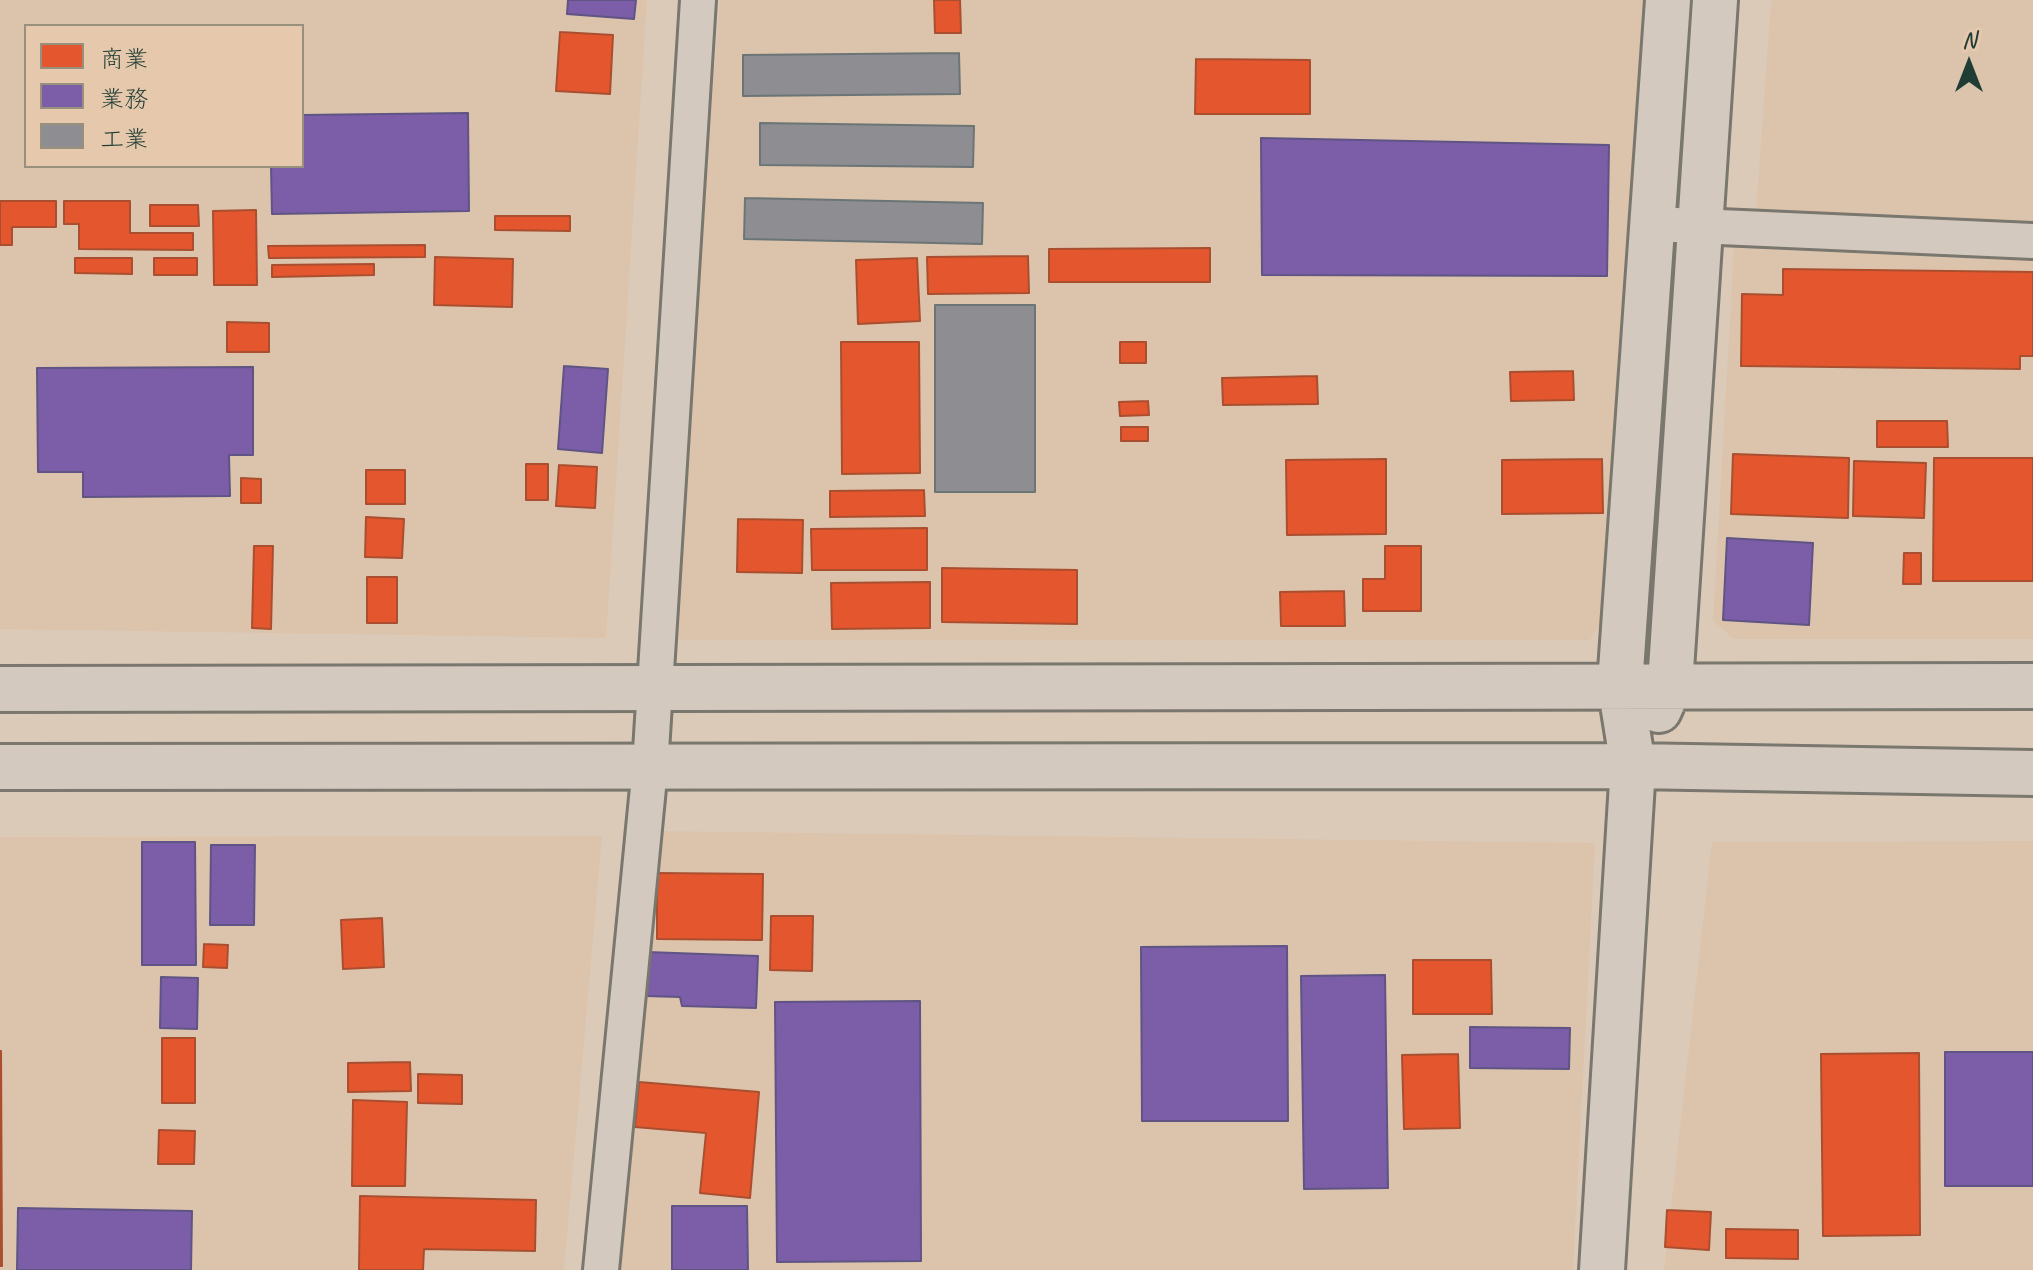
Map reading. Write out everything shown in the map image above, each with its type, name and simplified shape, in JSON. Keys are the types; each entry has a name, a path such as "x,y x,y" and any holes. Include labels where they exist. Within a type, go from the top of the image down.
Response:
{"street":[{"path":"601,1270 650,767 698,0"},
{"path":"1602,1270 1633,766 1620,685 1668,0"},
{"path":"1633,766 1670,685 1715,0"},
{"path":"1653,224 2033,241"},
{"path":"0,689 2033,686"},
{"path":"0,767 1633,766 2033,773"}],"shaded area":[{"path":"0,0 647,0 606,638 0,629"},
{"path":"720,0 1655,0 1606,613 1590,640 670,640"},
{"path":"1771,0 2033,0 2033,224 1756,213"},
{"path":"1734,248 2033,261 2033,639 1733,639 1713,620"},
{"path":"654,831 1595,843 1573,1270 619,1270"},
{"path":"602,836 564,1270 0,1270 0,837"},
{"path":"2033,841 2033,1270 1664,1270 1712,842"}],"building: 商業":[{"path":"934,0 960,0 961,33 935,33"},
{"path":"560,32 613,35 610,94 556,91"},
{"path":"1196,59 1310,60 1310,114 1195,114"},
{"path":"0,201 56,201 56,227 12,227 12,245 0,245"},
{"path":"64,201 130,201 130,233 193,233 193,250 79,249 79,224 64,224"},
{"path":"150,205 198,205 199,226 150,226"},
{"path":"256,210 257,285 214,285 213,211"},
{"path":"495,216 570,216 570,231 495,230"},
{"path":"425,245 425,257 269,258 268,246"},
{"path":"1210,248 1210,282 1049,282 1049,249"},
{"path":"1028,256 1029,293 928,294 927,257"},
{"path":"435,257 513,259 512,307 434,305"},
{"path":"75,258 132,258 132,274 75,273"},
{"path":"154,258 197,258 197,275 154,275"},
{"path":"917,258 920,321 858,324 856,260"},
{"path":"374,264 374,275 272,277 272,265"},
{"path":"1783,269 2033,272 2033,356 2020,356 2020,369 1741,366 1742,294 1783,295"},
{"path":"227,322 269,323 269,352 227,352"},
{"path":"841,342 919,342 920,473 842,474"},
{"path":"1120,342 1146,342 1146,363 1120,363"},
{"path":"1573,371 1574,400 1511,401 1510,372"},
{"path":"1317,376 1318,404 1223,405 1222,378"},
{"path":"1148,401 1149,415 1120,416 1119,402"},
{"path":"1877,421 1947,421 1948,447 1877,447"},
{"path":"1121,427 1148,427 1148,441 1121,441"},
{"path":"1733,454 1849,458 1848,518 1731,514"},
{"path":"1934,458 2033,458 2033,581 1933,581"},
{"path":"1386,459 1386,534 1287,535 1286,460"},
{"path":"1602,459 1603,513 1502,514 1502,460"},
{"path":"1854,461 1926,463 1924,518 1853,516"},
{"path":"526,464 548,464 548,500 526,500"},
{"path":"559,465 597,467 595,508 556,506"},
{"path":"366,470 405,470 405,504 366,504"},
{"path":"241,478 261,479 261,503 241,503"},
{"path":"924,490 925,516 830,517 830,491"},
{"path":"366,517 404,519 402,558 365,557"},
{"path":"738,519 803,520 802,573 737,572"},
{"path":"927,528 927,570 812,570 811,529"},
{"path":"254,546 273,546 271,629 252,628"},
{"path":"1385,546 1421,546 1421,611 1363,611 1363,579 1385,579"},
{"path":"1904,553 1921,553 1921,584 1903,584"},
{"path":"942,568 1077,570 1077,624 942,622"},
{"path":"367,577 397,577 397,623 367,623"},
{"path":"930,582 930,628 832,629 831,583"},
{"path":"1344,591 1345,626 1281,626 1280,592"},
{"path":"657,873 763,874 762,940 657,939"},
{"path":"771,916 813,916 812,971 770,970"},
{"path":"382,918 384,967 343,969 341,920"},
{"path":"204,944 228,945 227,968 203,967"},
{"path":"1413,960 1491,960 1492,1014 1413,1014"},
{"path":"162,1038 195,1038 195,1103 162,1103"},
{"path":"1,1051 2,1266 0,1266"},
{"path":"1919,1053 1920,1235 1823,1236 1821,1054"},
{"path":"1458,1054 1460,1128 1404,1129 1402,1055"},
{"path":"410,1062 411,1091 348,1092 348,1063"},
{"path":"418,1074 462,1075 462,1104 418,1103"},
{"path":"639,1082 759,1092 750,1198 700,1193 706,1133 635,1127"},
{"path":"353,1100 407,1102 405,1186 352,1186"},
{"path":"159,1130 195,1131 194,1164 158,1164"},
{"path":"360,1196 536,1200 535,1251 424,1249 423,1270 359,1270"},
{"path":"1667,1210 1711,1212 1709,1250 1665,1247"},
{"path":"1726,1229 1798,1230 1798,1259 1726,1258"}],"building: 業務":[{"path":"568,0 636,0 634,19 567,14"},
{"path":"468,113 469,211 272,214 271,168 304,168 304,115"},
{"path":"1261,138 1609,145 1607,276 1262,275"},
{"path":"564,366 608,369 602,453 558,449"},
{"path":"253,367 253,455 229,455 230,496 83,497 83,472 38,472 37,368"},
{"path":"1727,538 1813,543 1809,625 1723,620"},
{"path":"142,842 195,842 196,965 142,965"},
{"path":"211,845 255,845 254,925 210,925"},
{"path":"1287,946 1288,1121 1142,1121 1141,947"},
{"path":"647,952 758,956 756,1008 682,1006 680,997 646,996"},
{"path":"1385,975 1388,1188 1304,1189 1301,976"},
{"path":"161,977 198,978 197,1029 160,1028"},
{"path":"920,1001 921,1261 777,1262 775,1002"},
{"path":"1470,1027 1570,1028 1569,1069 1470,1068"},
{"path":"1945,1052 2033,1052 2033,1186 1945,1186"},
{"path":"672,1206 747,1206 748,1270 672,1270"},
{"path":"18,1208 192,1211 191,1270 17,1270"}],"building: 工業":[{"path":"959,53 960,94 743,96 743,55"},
{"path":"760,123 974,126 973,167 760,165"},
{"path":"745,198 983,203 982,244 744,239"},
{"path":"935,305 1035,305 1035,492 935,492"}]}
